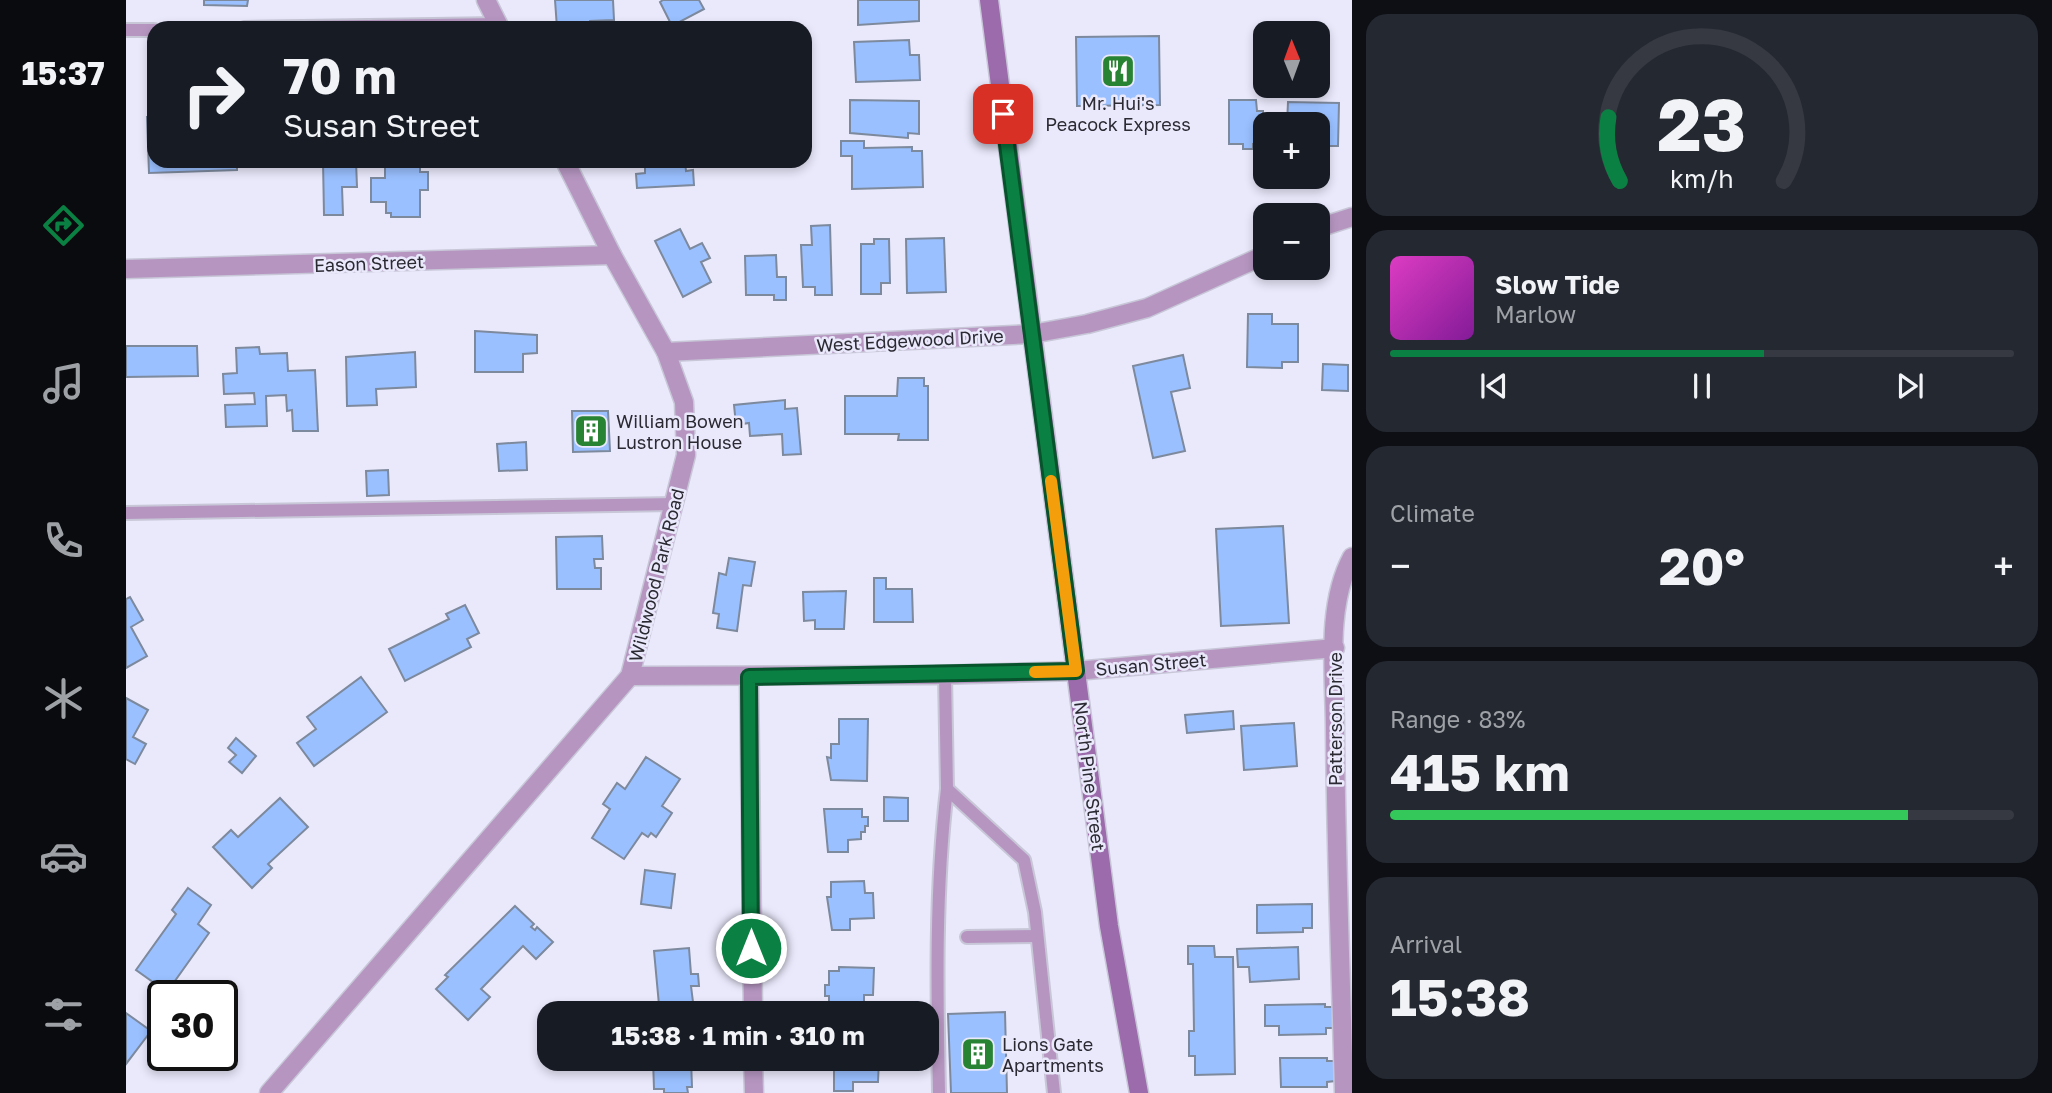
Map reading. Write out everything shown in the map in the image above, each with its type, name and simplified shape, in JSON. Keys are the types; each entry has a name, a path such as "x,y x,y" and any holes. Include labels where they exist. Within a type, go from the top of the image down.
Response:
{"main road":[{"name":"North Pine Street","path":"989,0 1109,926 1139,1093"}],"street":[{"path":"486,0 496,21"},
{"name":"Wildwood Park Road","path":"269,1093 630,676 676,504 686,455 684,401 667,352 612,255 568,168"},
{"path":"1330,224 1352,217"},
{"name":"Eason Street","path":"126,269 612,255"},
{"name":"West Edgewood Drive","path":"667,352 1032,334 1087,324 1147,308 1253,260"},
{"name":"Patterson Drive","path":"1344,1093 1345,928 1335,648 1337,603 1352,557"},
{"name":"Susan Street","path":"630,676 945,675 1076,671 1335,648"},
{"path":"749,677 752,1001"},
{"path":"754,1071 754,1093"}],"lane":[{"path":"126,30 147,30"},
{"path":"126,513 676,504"},
{"path":"939,1093 936,949 941,839 947,789 945,675"},
{"path":"947,789 1024,860 1037,936 1054,1093"},
{"path":"967,937 1037,936"}],"building":[{"path":"204,0 248,0 247,6 204,5"},
{"path":"555,0 613,0 614,20 556,21"},
{"path":"699,0 704,9 681,21 670,21 660,2"},
{"path":"858,0 919,0 919,21 858,25"},
{"name":"Mr. Hui's Peacock Express","path":"1159,36 1160,105 1077,106 1076,37"},
{"path":"909,40 910,55 919,55 920,80 856,82 854,42"},
{"path":"850,100 919,101 919,134 908,133 908,138 850,133"},
{"path":"1229,100 1256,100 1257,111 1263,112 1253,112 1253,149 1243,149 1243,144 1229,144"},
{"path":"1288,102 1339,103 1338,146 1330,146 1330,112 1288,112"},
{"path":"841,141 864,141 864,148 912,147 912,151 922,151 923,187 852,189 852,156 841,156"},
{"path":"149,168 237,168 237,170 149,173"},
{"path":"323,168 356,168 357,187 342,187 343,215 324,215"},
{"path":"385,168 420,168 420,172 428,172 428,190 420,190 420,217 391,217 391,213 386,213 386,202 371,202 371,178 385,178"},
{"path":"645,168 686,168 686,171 693,170 694,185 637,188 636,174 645,173"},
{"path":"830,225 832,295 815,295 815,287 803,287 801,245 812,245 811,226"},
{"path":"680,229 690,249 702,243 710,258 701,262 711,282 683,297 655,241"},
{"path":"944,238 946,292 907,293 906,239"},
{"path":"874,239 889,239 890,283 881,283 881,294 861,294 861,244 874,244"},
{"path":"776,255 777,277 786,277 786,300 774,300 774,295 746,295 745,256"},
{"path":"1248,314 1272,314 1272,324 1298,324 1298,362 1282,362 1282,368 1247,367"},
{"path":"475,331 537,335 537,353 523,354 523,372 475,372"},
{"path":"126,346 197,346 198,376 126,377"},
{"path":"259,347 260,354 287,353 288,371 315,370 318,431 293,431 292,410 287,411 286,395 266,396 267,426 226,427 225,405 255,404 254,393 224,394 223,374 237,373 236,348"},
{"path":"415,352 416,387 376,389 377,405 347,406 346,357"},
{"path":"1183,355 1190,388 1171,392 1185,451 1153,458 1133,366"},
{"path":"1323,364 1348,365 1348,391 1322,390"},
{"path":"898,378 924,378 924,386 928,386 928,440 898,440 899,434 845,434 845,396 897,396"},
{"path":"785,400 785,409 797,408 801,454 783,455 782,434 750,436 749,423 736,425 734,405"},
{"name":"William Bowen Lustron House","path":"572,411 608,411 610,451 573,452"},
{"path":"526,442 527,470 499,471 497,444"},
{"path":"388,470 389,495 367,496 366,471"},
{"path":"1283,526 1289,623 1221,626 1216,529"},
{"path":"602,536 603,559 594,559 595,568 601,568 601,589 557,589 556,537"},
{"path":"729,558 755,562 751,586 743,585 737,631 717,628 719,614 713,613 719,573 726,575"},
{"path":"874,578 886,578 886,589 912,589 913,622 874,622"},
{"path":"846,591 844,629 815,629 815,620 804,621 803,592"},
{"path":"130,597 143,620 131,627 147,656 126,668 126,599"},
{"path":"465,605 479,633 467,639 471,647 405,681 389,649 449,619 446,614"},
{"path":"361,677 387,712 314,766 297,743 316,729 307,717"},
{"path":"126,698 148,710 133,737 146,744 135,764 126,759"},
{"path":"1233,711 1234,729 1187,733 1185,715"},
{"path":"839,719 868,719 867,781 831,780 827,757 831,758 831,744 839,744"},
{"path":"1294,723 1297,766 1244,770 1241,726"},
{"path":"236,738 256,756 242,773 229,762 236,755 228,748"},
{"path":"646,757 680,779 662,806 672,813 656,837 651,833 648,837 642,833 624,859 592,838 610,809 603,804 617,783 625,789"},
{"path":"884,797 908,798 908,821 884,821"},
{"path":"280,798 308,827 268,864 272,868 252,888 213,847 231,830 238,837"},
{"path":"824,809 862,809 862,817 868,817 868,826 865,826 865,832 861,832 861,839 848,840 848,852 828,852"},
{"path":"645,870 675,874 671,908 641,904"},
{"path":"864,881 865,893 873,893 874,918 850,919 850,930 832,930 827,897 831,897 831,882"},
{"path":"188,888 211,905 198,924 209,933 176,980 150,980 136,970 176,914 172,910"},
{"path":"1312,904 1312,928 1303,928 1303,932 1257,933 1257,905"},
{"path":"515,906 534,924 531,927 535,930 537,927 553,942 536,959 523,946 481,989 490,997 468,1020 436,989 448,977 445,975"},
{"path":"1188,946 1214,946 1215,957 1233,957 1235,1074 1195,1075 1195,1056 1189,1056 1189,1031 1194,1031 1193,964 1188,964"},
{"path":"1298,947 1299,979 1250,982 1249,967 1238,967 1237,949"},
{"path":"689,948 691,974 698,974 699,986 691,986 693,1001 659,1001 654,951"},
{"path":"839,967 874,968 873,995 864,995 864,1001 829,1001 829,996 825,996 825,985 829,985 829,971 839,971"},
{"path":"1325,1004 1325,1007 1333,1007 1333,1028 1326,1028 1326,1034 1279,1035 1279,1026 1265,1026 1265,1005"},
{"name":"Lions Gate Apartments","path":"1005,1012 1007,1093 951,1093 948,1014"},
{"path":"126,1013 147,1028 147,1036 126,1064"},
{"path":"1280,1058 1327,1058 1327,1061 1335,1061 1335,1081 1327,1082 1327,1087 1281,1087"},
{"path":"653,1071 691,1071 692,1087 687,1087 688,1093 664,1093 664,1089 654,1089"},
{"path":"834,1071 878,1071 878,1082 853,1082 853,1091 834,1091"}],"slow traffic":[{"path":"1035,672 1076,671 1051,481"}],"place":[{"name":"Mr. Hui's Peacock Express","path":"1118,71"},
{"name":"William Bowen Lustron House","path":"591,431"},
{"name":"Lions Gate Apartments","path":"978,1054"}],"route":[{"path":"751,948 749,677 1076,671 1003,114"}]}
